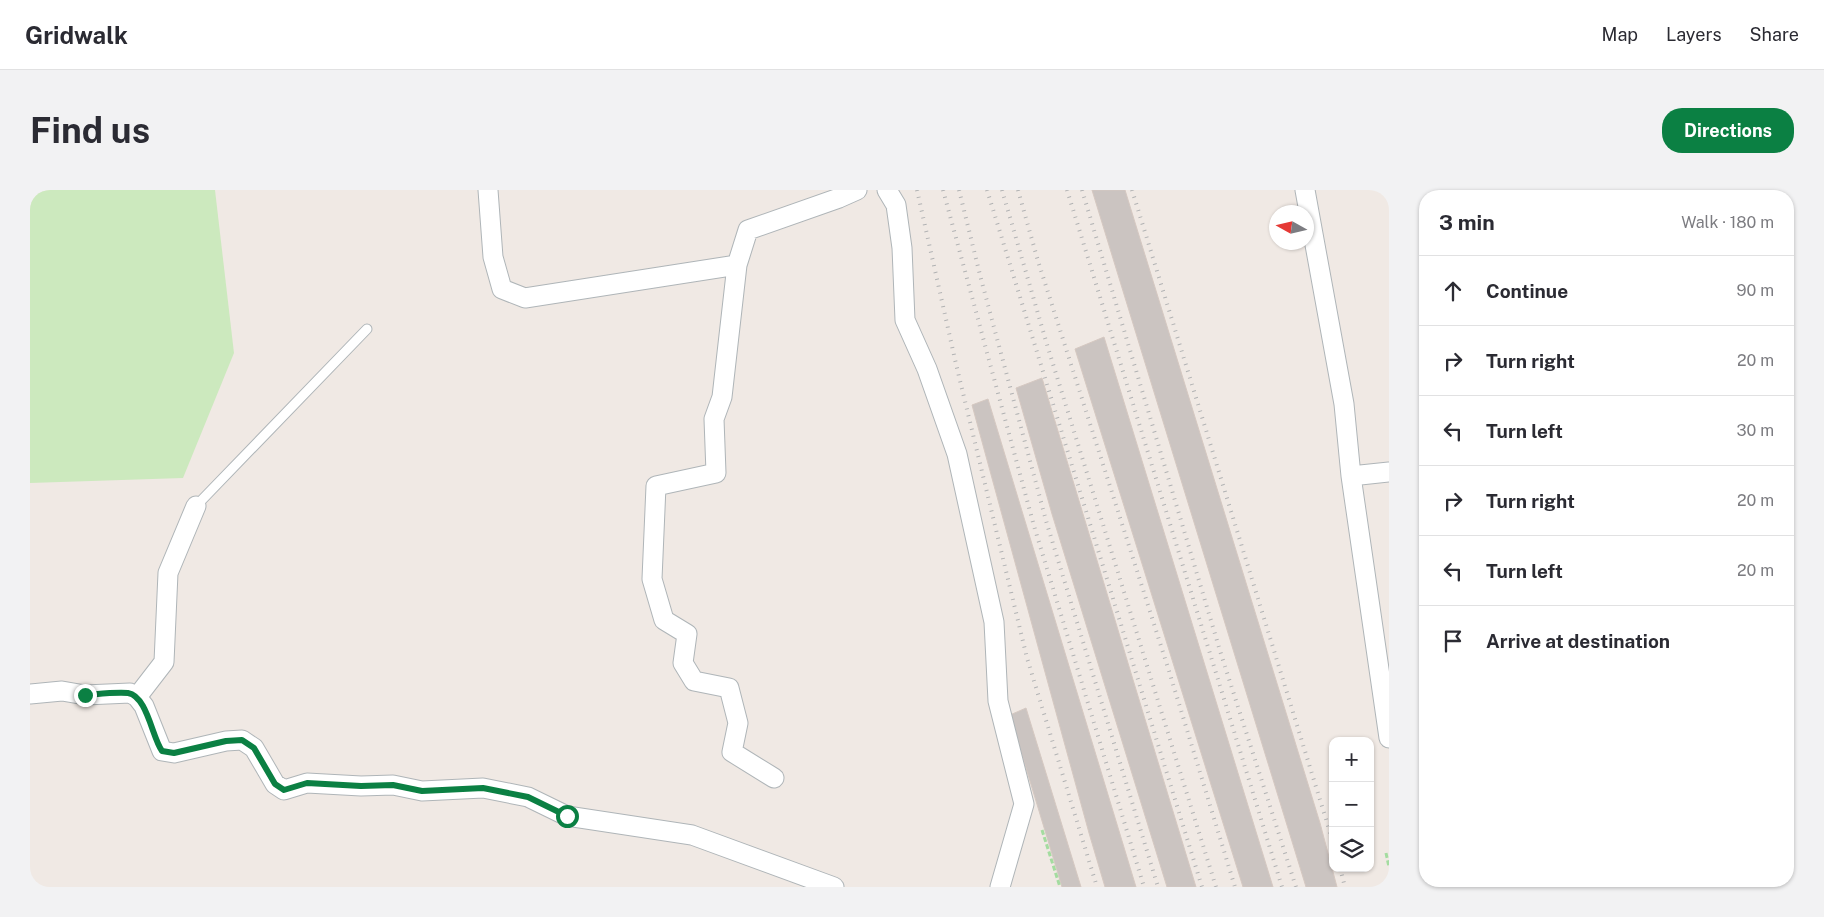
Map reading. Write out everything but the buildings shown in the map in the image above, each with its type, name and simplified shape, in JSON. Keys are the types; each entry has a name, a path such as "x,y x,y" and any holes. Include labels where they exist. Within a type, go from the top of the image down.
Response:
{"street":[{"path":"488,190 494,257 502,289 525,298 737,264"},
{"path":"774,778 732,752 738,723 729,688 694,681 683,663 687,634 664,620 652,579 656,486 716,473 714,420 722,398 737,264 748,230 857,190"},
{"path":"887,190 896,205 902,248 905,320 927,369 957,454 994,622 998,701 1024,804 1000,887"},
{"path":"1305,190 1344,404 1351,476 1389,738"},
{"path":"1351,476 1389,472"},
{"path":"137,697 164,662 168,573 196,506"},
{"path":"30,694 62,691 85,695 130,693 137,697 144,706 162,751 174,753 226,741 242,740 254,748 275,784 284,790 307,783 361,786 393,785 422,791 483,788 528,797 567,816 692,835 834,887"}],"lane":[{"path":"196,506 367,329"}],"path":[{"path":"1042,830 1060,887"},
{"path":"1386,853 1389,867"}],"green space":[{"path":"30,190 215,190 234,353 183,478 30,483"}],"railway":[{"path":"917,190 956,364 1027,658 1097,887"},
{"path":"943,190 1034,526 1144,887"},
{"path":"959,190 1047,524 1158,887"},
{"path":"987,190 1202,887"},
{"path":"1002,190 1048,348 1216,887"},
{"path":"1018,190 1038,261 1169,671 1235,887"},
{"path":"1067,190 1282,887"},
{"path":"1082,190 1221,654 1296,887"},
{"path":"1132,190 1329,829"},
{"path":"1341,872 1345,887"}],"route":[{"path":"85,695 130,693 137,697 144,706 162,751 174,753 226,741 242,740 254,748 275,784 284,790 307,783 361,786 393,785 422,791 483,788 528,797 567,816"}]}
